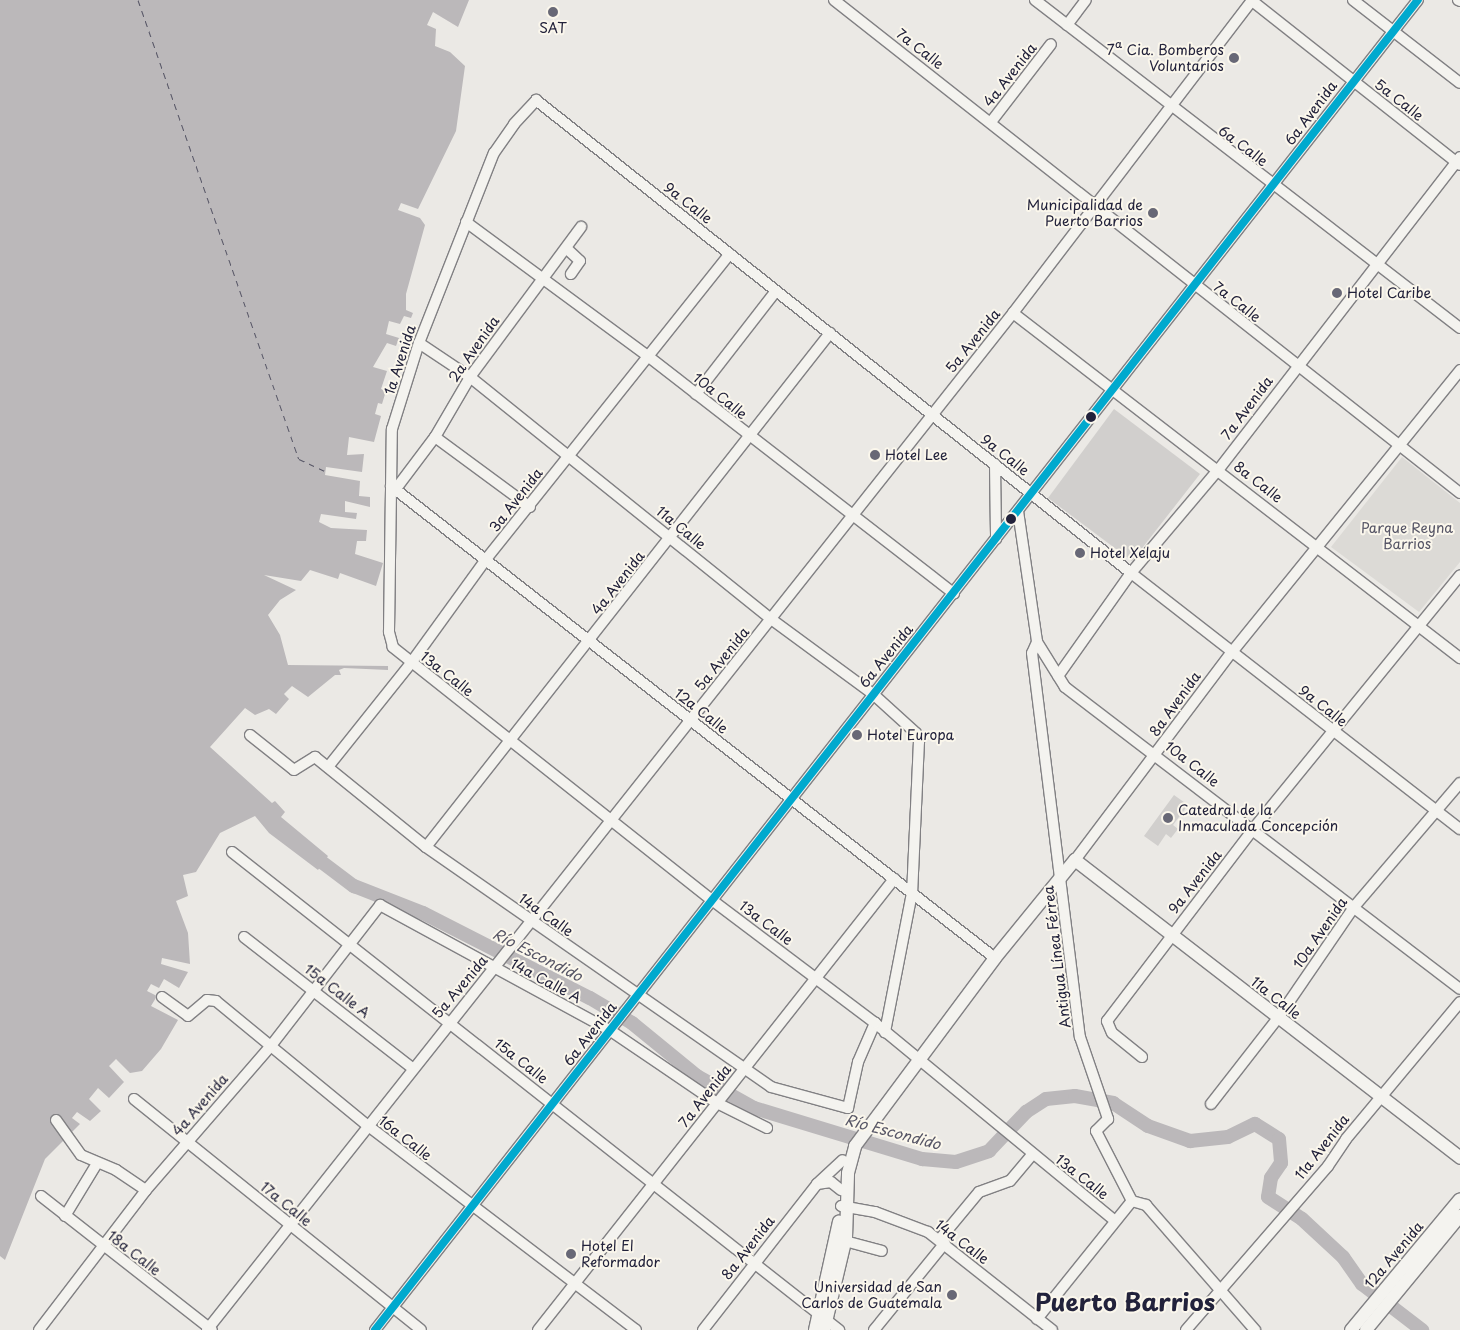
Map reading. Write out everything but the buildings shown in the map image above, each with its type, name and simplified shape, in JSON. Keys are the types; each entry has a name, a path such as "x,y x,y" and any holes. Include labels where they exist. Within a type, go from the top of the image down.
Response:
{"main road":[{"name":"8a Avenida","path":"845,1206 841,1190 843,1160 853,1144 867,1123 995,958 1075,860"},
{"name":"11a Calle","path":"1075,860 1460,1158"},
{"name":"8a Avenida","path":"845,1206 853,1144"},
{"name":"12a Avenida","path":"1366,1330 1382,1301 1460,1199"},
{"path":"815,1330 823,1321 845,1241 845,1206"},
{"path":"823,1321 845,1206"},
{"name":"12a Avenida","path":"1351,1330 1382,1301 1460,1216"}],"street":[{"name":"7a Calle","path":"834,0 991,122 1194,286 1460,492"},
{"name":"6a Calle","path":"1035,0 1170,107 1460,328"},
{"path":"1066,25 1086,0"},
{"name":"5a Calle","path":"1251,0 1352,81 1459,162"},
{"name":"5a Avenida","path":"209,1329 288,1224 448,1022 614,820 851,515 1013,313 1251,0"},
{"path":"1353,0 1460,83"},
{"name":"6a Avenida","path":"375,1330 471,1206 794,801 873,694 1115,390 1194,286 1274,187 1352,81 1395,33 1418,0"},
{"name":"4a Avenida","path":"991,122 1051,44"},
{"name":"1a Avenida","path":"397,652 389,632 393,488 392,429 419,343 494,152 536,100"},
{"name":"9a Calle","path":"536,100 1032,493 1131,574 1460,829"},
{"name":"7a Avenida","path":"1058,676 1131,574 1219,469 1297,366 1459,162"},
{"name":"10a Calle","path":"466,222 649,357 749,437 954,594"},
{"name":"2a Avenida","path":"393,488 436,437 470,377 581,227"},
{"path":"566,248 580,261 571,274"},
{"name":"3a Avenida","path":"328,767 411,663 487,558 530,507 567,456 649,357 730,254"},
{"path":"696,394 776,291"},
{"name":"8a Calle","path":"1013,313 1219,469 1460,658"},
{"name":"4a Avenida","path":"426,847 590,642 830,333"},
{"name":"11a Calle","path":"419,343 470,377 771,619 873,694 912,729 919,741 912,893"},
{"name":"8a Avenida","path":"1075,860 1157,754 1232,652 1320,547 1460,370"},
{"path":"436,437 530,507"},
{"path":"995,464 996,539"},
{"name":"12a Calle","path":"393,488 487,558 590,642 995,958"},
{"name":"Antigua Línea Férrea","path":"1018,511 1037,642 1032,653 1062,878 1080,1037 1104,1100 1108,1119 1096,1131 1132,1201"},
{"name":"9a Avenida","path":"1142,1057 1112,1033 1107,1021 1254,828 1460,575"},
{"name":"10a Calle","path":"1037,642 1065,687 1254,828 1460,989"},
{"name":"13a Calle","path":"397,652 614,820 713,901 875,1023 919,1058 989,1121 1114,1220"},
{"name":"14a Calle","path":"250,735 294,770 315,757 426,847 531,922 635,1000 743,1070 782,1091 846,1108 852,1103 858,1062 875,1023"},
{"name":"10a Avenida","path":"1211,1104 1278,1018 1354,907 1460,783"},
{"name":"15a Calle","path":"232,852 656,1183 823,1321 839,1330"},
{"name":"7a Avenida","path":"538,1330 656,1183 815,977 894,879"},
{"path":"885,1032 912,893"},
{"name":"4a Avenida","path":"39,1330 146,1190 270,1047 375,908 386,907"},
{"name":"14a Calle A","path":"386,907 496,965 612,1030 719,1101 768,1128"},
{"name":"15a Calle A","path":"244,937 412,1068"},
{"name":"16a Calle","path":"162,997 188,1016 207,1000 216,1001 367,1125 636,1330"},
{"name":"11a Avenida","path":"1186,1330 1302,1194 1460,1002"},
{"name":"17a Calle","path":"134,1099 421,1330"},
{"path":"56,1120 77,1150 96,1165 116,1170 146,1190"},
{"path":"874,1330 979,1192 1010,1181 1030,1154"},
{"name":"8a Avenida","path":"703,1330 817,1184 843,1160"},
{"path":"65,1216 96,1165"},
{"path":"817,1184 831,1182 841,1190"},
{"name":"18a Calle","path":"41,1196 209,1329"},
{"path":"1037,1319 1114,1220 1132,1201 1143,1203 1219,1293 1255,1330"},
{"name":"14a Calle","path":"845,1206 891,1217 942,1241 1052,1330"},
{"path":"845,1241 882,1252"}],"green space":[{"name":"Parque Reyna Barrios","path":"1402,457 1460,503 1460,562 1419,612 1331,547"}],"shaded area":[{"path":"0,0 469,0 458,27 433,12 427,25 436,29 435,46 450,52 465,66 456,131 418,209 401,203 398,210 420,218 425,225 406,294 406,310 413,313 411,318 404,316 400,324 389,321 386,334 399,338 396,346 387,343 373,367 387,371 381,389 386,391 382,404 378,403 375,414 381,416 374,442 349,437 347,455 364,454 362,472 326,467 325,475 360,481 359,496 370,497 370,507 345,501 345,512 357,513 356,519 321,514 319,522 331,528 367,530 366,541 357,541 355,554 383,563 376,586 340,573 338,579 310,570 301,581 264,575 296,590 280,600 268,615 280,635 288,665 388,666 388,670 344,668 339,670 341,675 335,675 308,697 292,686 284,694 289,699 276,714 269,709 255,715 245,708 210,747 272,803 275,801 285,812 281,817 328,856 318,870 269,833 255,816 220,833 196,872 183,875 188,896 176,901 188,933 190,964 162,958 161,964 188,972 179,988 164,979 159,988 151,984 147,991 157,996 151,1006 178,1020 161,1049 142,1071 130,1073 116,1059 109,1066 124,1082 109,1098 98,1088 89,1099 101,1111 90,1121 77,1112 72,1118 80,1124 45,1159 5,1260 0,1256"}],"waterway":[{"name":"Río Escondido","path":"323,863 354,886 423,913 590,998 632,1023 697,1076 754,1108 922,1159 956,1162 989,1151 1026,1112 1046,1099 1075,1096 1113,1103 1148,1126 1190,1141 1228,1137 1255,1124 1279,1139 1281,1163 1271,1178 1268,1197 1302,1219 1343,1257 1362,1284 1422,1330"}],"ferry route":[{"path":"138,0 299,459 325,471"}],"transit line":[{"path":"375,1330 1418,0"}],"place":[{"name":"SAT","path":"553,12"},
{"name":"7ª Cia. Bomberos Voluntarios","path":"1234,58"},
{"name":"Municipalidad de Puerto Barrios","path":"1153,213"},
{"name":"Hotel Caribe","path":"1337,293"},
{"name":"Hotel Lee","path":"875,455"},
{"name":"Hotel Xelaju","path":"1080,553"},
{"name":"Hotel Europa","path":"857,735"},
{"name":"Catedral de la Inmaculada Concepción","path":"1168,818"},
{"name":"Hotel El Reformador","path":"571,1254"},
{"name":"Universidad de San Carlos de Guatemala","path":"952,1295"}],"district":[{"name":"Puerto Barrios","path":"1125,1302"}]}
